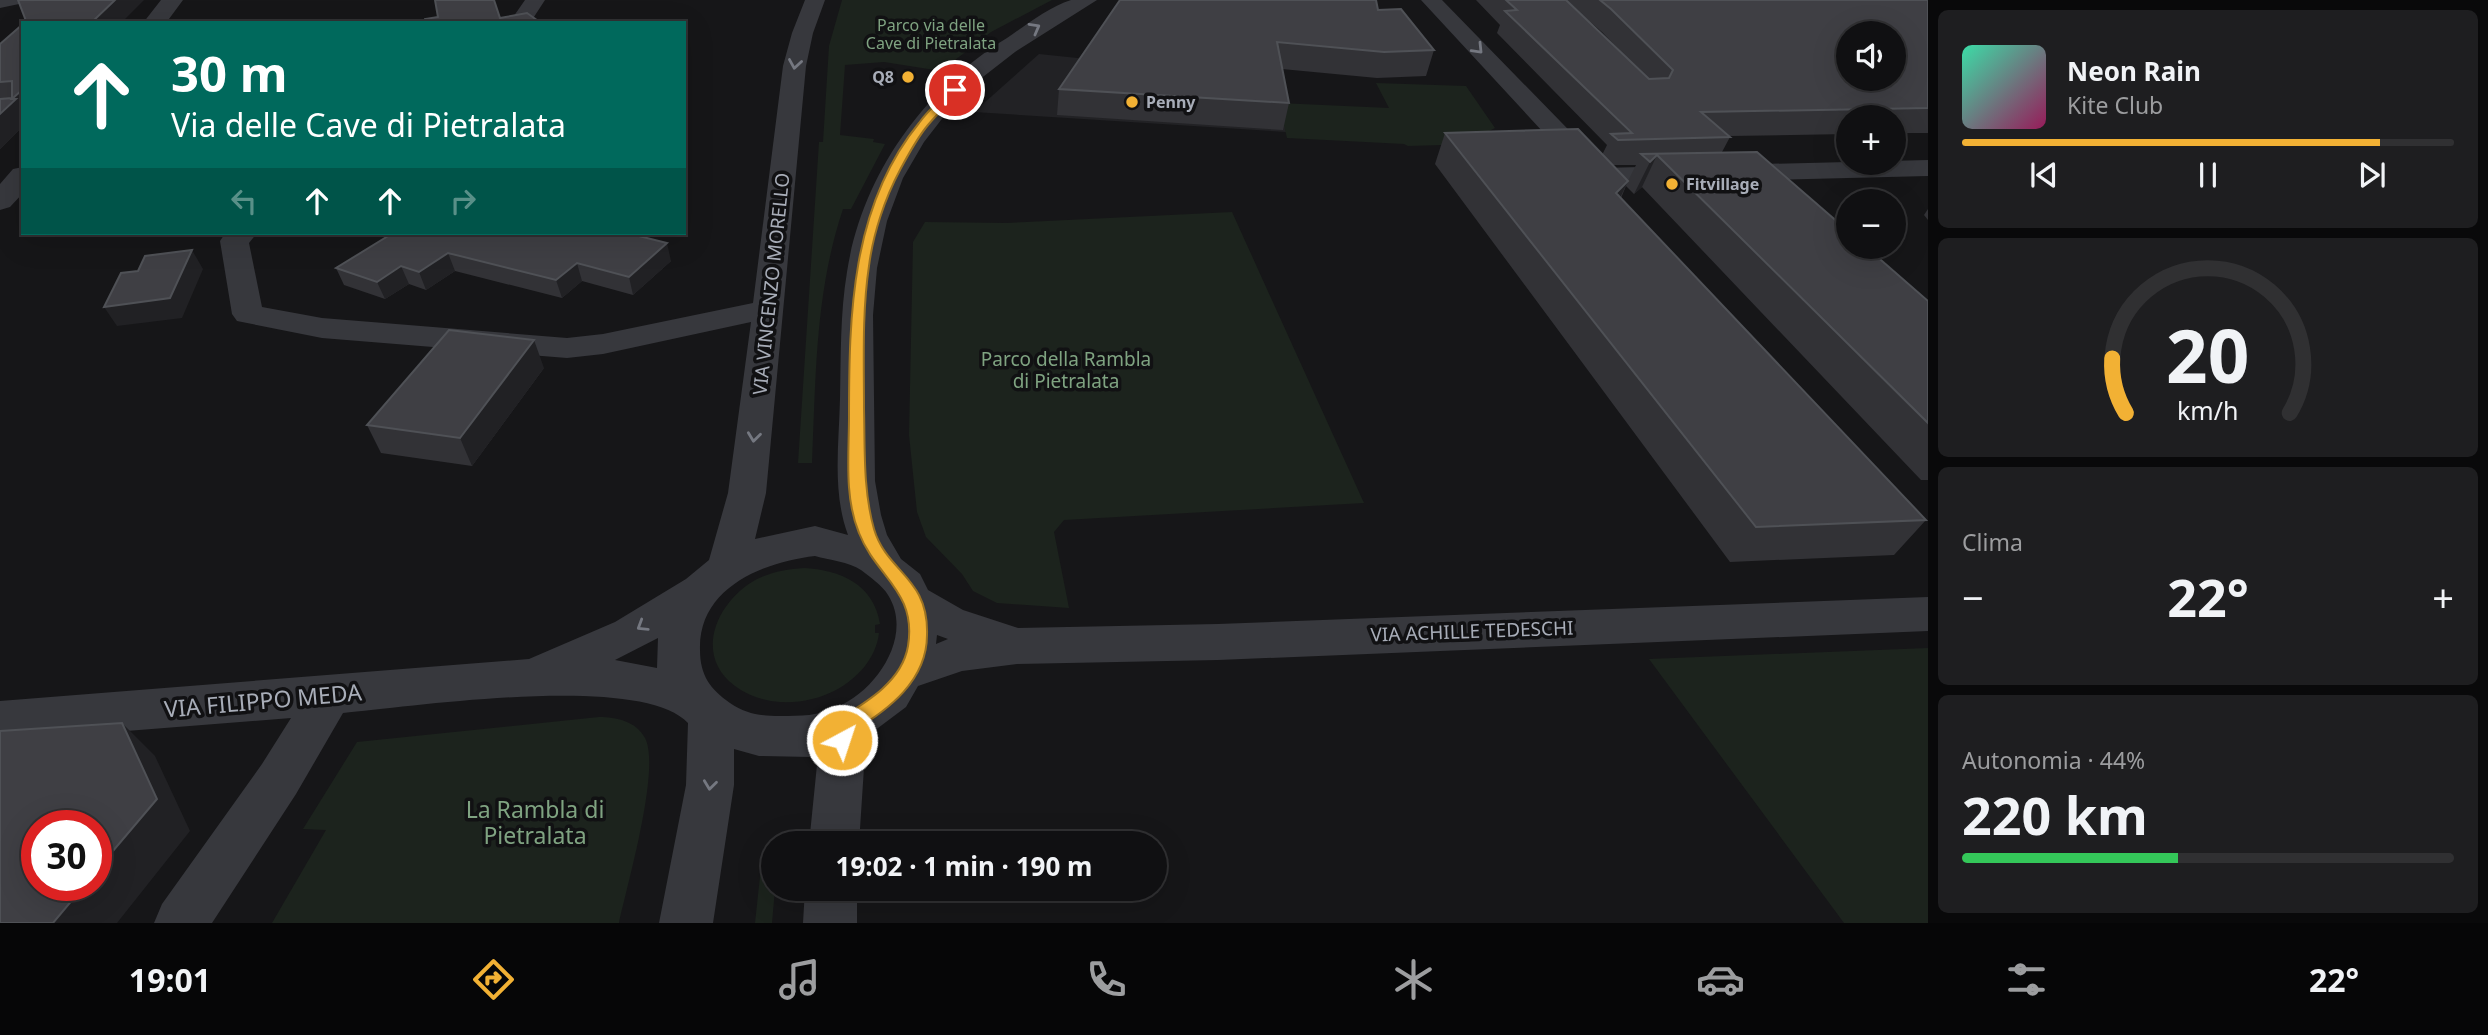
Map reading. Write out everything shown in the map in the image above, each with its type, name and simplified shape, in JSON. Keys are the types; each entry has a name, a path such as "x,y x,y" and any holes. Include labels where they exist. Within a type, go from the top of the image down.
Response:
{"street":[{"path":"0,2 12,0"},
{"path":"156,21 172,0"},
{"path":"520,21 535,0"},
{"name":"VIA VINCENZO MORELLO","path":"714,580 747,493 791,88 801,31 816,0"},
{"path":"884,564 853,549 815,541 775,546 741,560 714,580 688,610 677,642 681,676 704,710 738,730 762,736 804,737 844,726 879,705 909,671 917,648 914,602 907,587 884,564 867,532 857,487 856,362 860,281 875,216 911,141 964,81 1013,40 1087,0"},
{"path":"1431,0 1627,206"},
{"path":"1598,176 1928,168"},
{"path":"1772,172 1798,194"},
{"path":"0,201 21,177"},
{"path":"241,235 234,241 248,314 323,328 574,348 769,309"},
{"name":"VIA FILIPPO MEDA","path":"525,678 630,634 714,580"},
{"name":"VIA ACHILLE TEDESCHI","path":"914,602 947,622 1017,646"},
{"name":"VIA ACHILLE TEDESCHI","path":"909,671 961,653 1017,646 1218,642 1928,614"},
{"name":"VIA FILIPPO MEDA","path":"0,721 525,678 606,677 630,680 657,687 704,710"},
{"path":"181,923 279,779 330,696"},
{"path":"686,923 710,785 704,710"},
{"path":"835,831 844,726"},
{"path":"830,923 831,901"}],"shaded area":[{"name":"Penny","path":"1039,54 1278,79 1286,132 974,112"}],"green space":[{"name":"Parco via delle Cave di Pietralata","path":"842,0 1052,0 991,32 941,71 884,62 845,65 840,135 874,139 873,142 885,144 851,209 843,209 834,240 818,334 812,463 798,463 819,142 823,142 829,46"},
{"path":"1376,83 1466,86 1495,128 1487,132 1478,144 1408,146 1287,138 1279,103 1389,108"},
{"name":"Parco della Rambla di Pietralata","path":"1232,212 1364,503 1064,520 1054,532 1069,608 997,603 973,591 962,574 926,537 917,512 909,435 913,242 925,222 1006,223"},
{"path":"804,568 842,576 863,589 871,599 880,624 875,625 875,633 879,633 874,651 852,680 823,696 787,702 751,695 735,686 722,673 715,659 715,628 731,600 743,588 768,574"},
{"path":"1928,648 1928,923 1844,923 1649,659"},
{"name":"La Rambla di Pietralata","path":"599,717 619,719 631,724 645,738 649,753 646,800 619,923 272,923 326,830 303,829 357,742"},
{"path":"761,867 761,901 774,901 772,923 755,923"}],"building":[{"path":"18,0 115,0 93,21 26,21"},
{"path":"435,0 494,0 500,18 527,13 538,21 425,21 438,17"},
{"path":"1120,0 1376,0 1378,10 1401,9 1434,50 1384,52 1277,42 1289,103 1059,89"},
{"path":"1506,0 1566,0 1649,79 1669,78 1673,70 1600,0 1928,0 1928,108 1906,108 1906,105 1836,105 1836,110 1701,112 1730,137 1618,140 1611,134 1632,133 1505,11 1517,10"},
{"path":"21,26 21,91 0,114 0,99 12,98 12,81 0,82 0,44"},
{"path":"1578,129 1628,181 1616,193 1926,520 1756,527 1445,133"},
{"path":"1757,152 1836,221 1836,259 1880,259 1928,301 1928,423 1657,155 1650,162 1641,154"},
{"path":"390,235 635,235 667,243 629,277 577,263 556,280 448,253 419,272 401,266 377,282 336,268"},
{"path":"192,250 170,298 104,307 121,273 138,271 145,256"},
{"path":"449,330 534,340 460,438 367,425"},
{"path":"122,723 157,799 112,852 112,810 21,810 21,901 71,901 53,923 0,923 0,731"}],"place":[{"name":"Q8","path":"908,77"},
{"name":"Penny","path":"1132,102"},
{"name":"Fitvillage","path":"1672,184"}],"route":[{"path":"842,740 844,726 879,705 909,671 917,648 918,632 914,602 907,587 884,564 867,532 857,487 856,362 862,265 872,226 894,172 922,125 955,90"}]}
